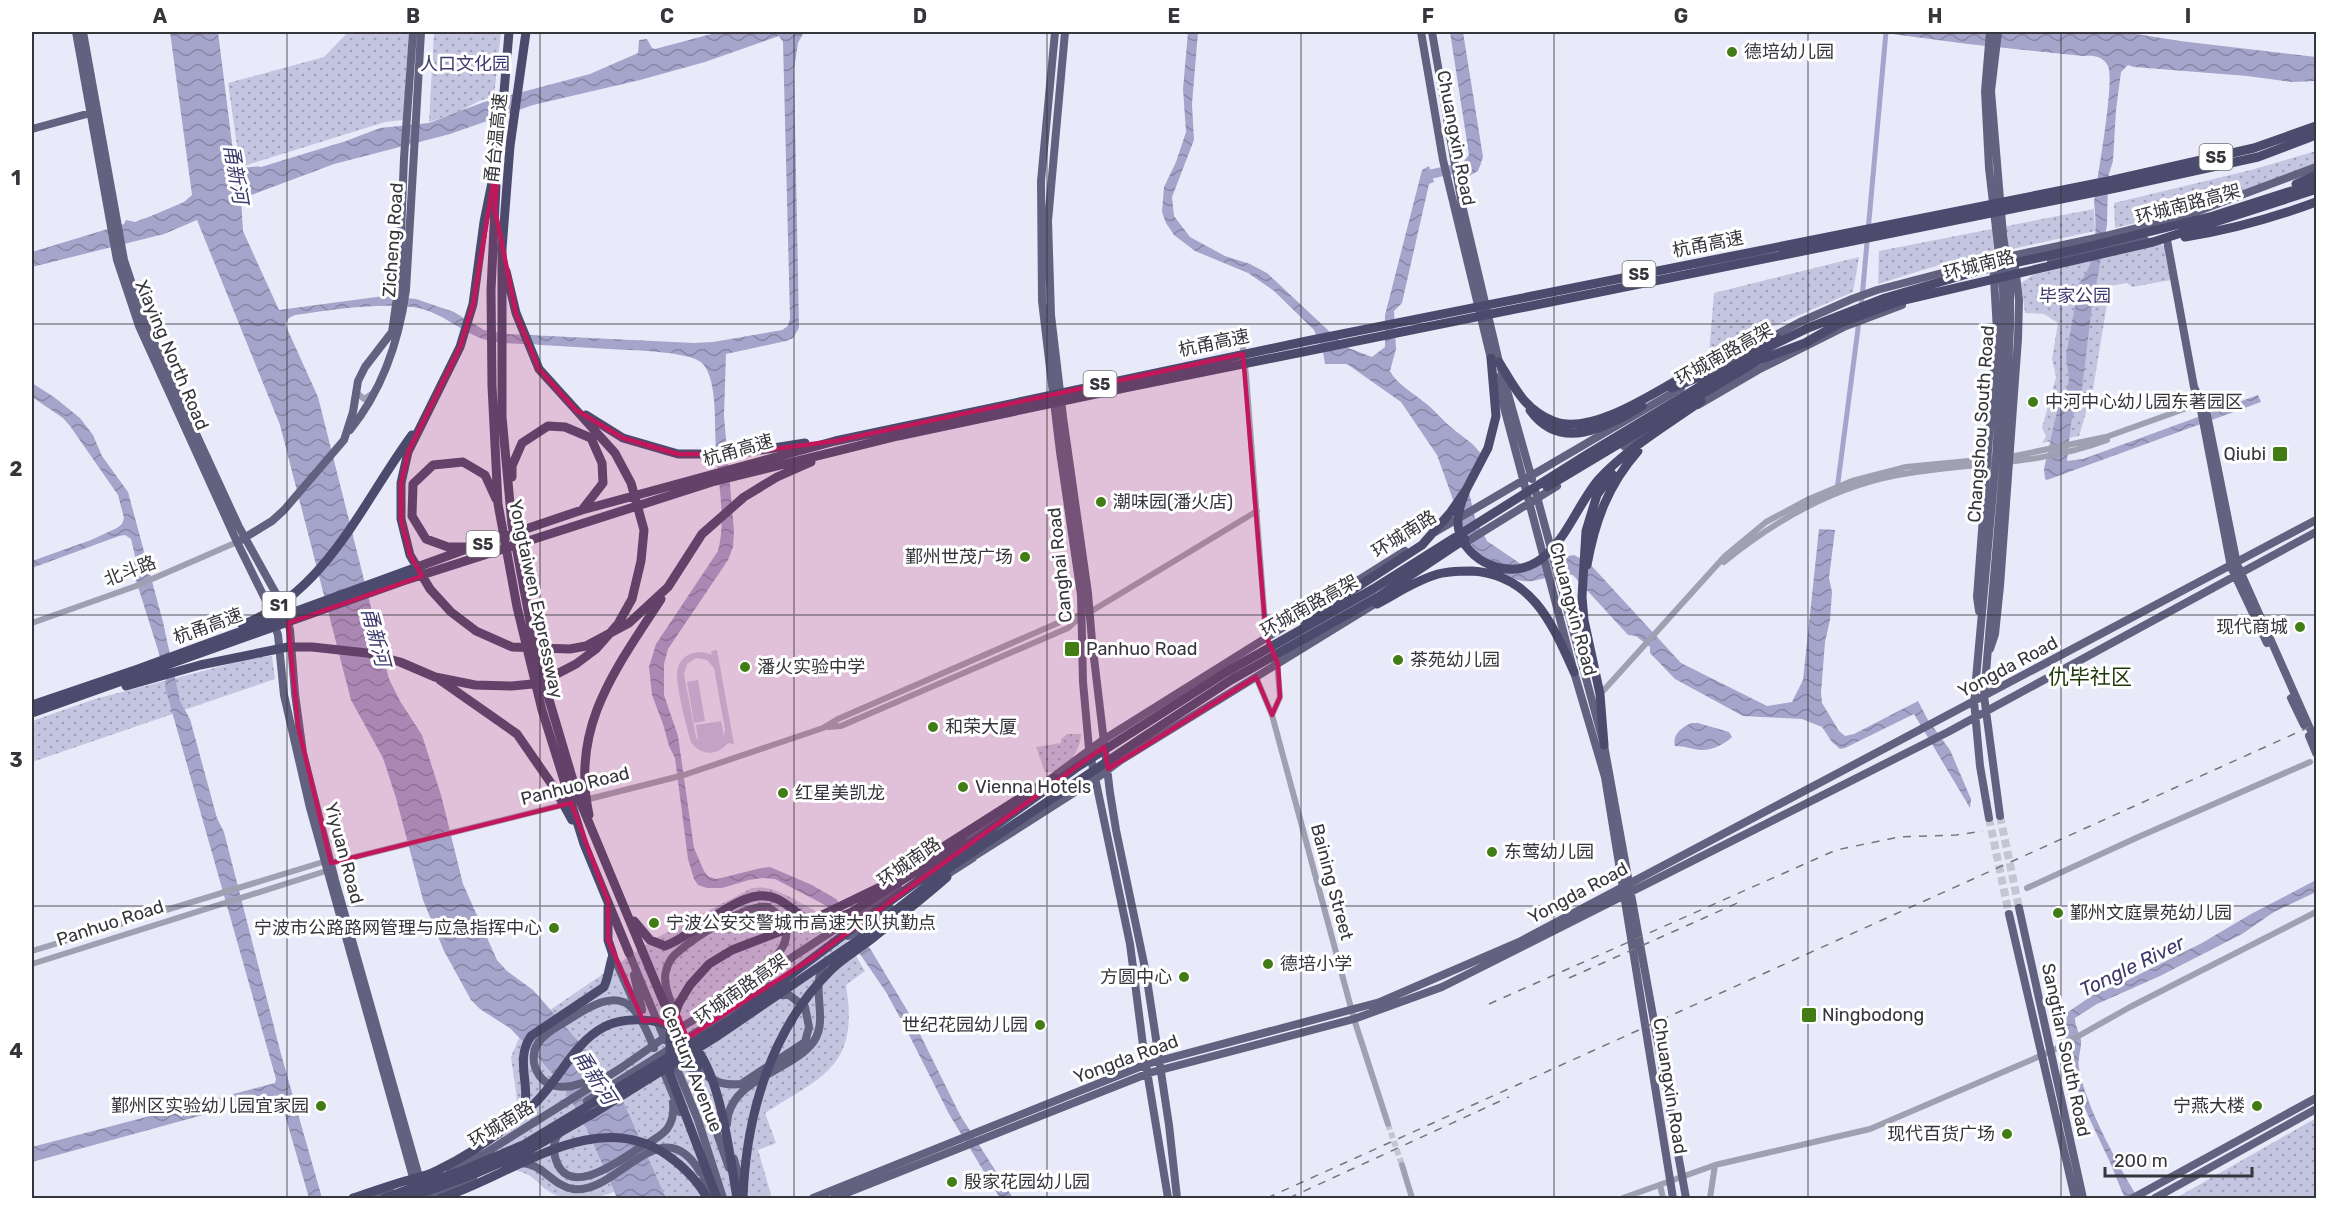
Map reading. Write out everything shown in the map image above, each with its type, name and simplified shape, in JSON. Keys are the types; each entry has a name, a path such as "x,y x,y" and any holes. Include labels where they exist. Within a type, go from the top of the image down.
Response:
{"highway":[{"name":"甬台温高速","path":"499,148 509,32"},
{"name":"甬台温高速","path":"502,249 514,116 526,32"},
{"name":"杭甬高速","path":"2115,184 2254,148 2316,126"},
{"name":"杭甬高速","path":"139,673 472,547 582,510 835,441 2258,157 2316,135"},
{"name":"Yongtaiwen Expressway","path":"499,148 493,234 491,324 496,347 512,525 537,659 561,745 577,794 619,896"},
{"name":"S1","path":"139,673 251,622 285,602 328,560 425,416 456,355 470,314 499,148"},
{"path":"2213,216 2316,176"},
{"name":"环城南路高架","path":"384,1198 464,1170 523,1145 732,1019 865,919 1076,768 1373,589 1752,355 1808,328 1885,298 1981,270 2213,216 2316,183"},
{"name":"环城南路高架","path":"408,1198 477,1173 527,1151 594,1113 724,1031 854,943 952,866 982,849 1230,675 1378,597 1484,526 1759,360 1804,343 1840,323 1900,300 2153,242 2316,190"},
{"path":"2153,242 2218,232 2277,216 2316,202"},
{"path":"435,677 476,685 522,685 542,681 576,664 596,649 618,624 632,599 641,561 644,531 631,483 615,453 539,369 522,329 508,284 502,249"},
{"name":"Yongtaiwen Expressway","path":"502,249 501,337 496,347 498,504 530,669 584,844 629,953"},
{"name":"杭甬高速","path":"139,673 404,582 712,482 835,452 1418,323"},
{"path":"1527,405 1556,422 1581,423 1606,417 1737,350 1808,328"},
{"path":"1466,490 1458,512 1458,524 1461,539 1471,554 1492,566 1507,569 1527,567 1548,555 1599,480 1625,456 1718,389 1804,343"},
{"path":"1495,360 1537,419 1547,427 1560,431 1588,433 1607,426 1671,389 1706,374"},
{"path":"1230,675 1422,545 1450,513 1466,490 1488,448 1496,416 1495,360"},
{"path":"576,410 623,438 678,454 736,454 835,441"},
{"path":"425,416 408,452 401,483 401,519 410,555 430,590 451,612 476,631 512,647 570,650 586,646 629,623 668,587"},
{"path":"530,625 512,487 512,466 522,443 548,426 565,427 591,438 602,463 603,483 582,510"},
{"path":"1582,597 1590,550 1606,495 1624,467 1659,426"},
{"path":"594,837 584,779 585,754 590,729 606,684 702,534 744,497 777,477 835,452"},
{"path":"1604,745 1600,694 1584,620 1583,547 1590,514 1598,495 1625,456"},
{"path":"472,547 448,547 426,539 412,516 412,484 433,465 463,462 484,475 498,504"},
{"path":"1230,675 1313,639 1408,587 1436,575 1465,571 1483,572 1501,577 1520,588 1535,601 1553,626 1574,672"},
{"path":"139,673 200,665 288,647 335,648 367,654 415,668 435,677 517,734 555,789 584,844"},
{"name":"S5","path":"86,690 139,673"},
{"path":"32,705 86,690"},
{"path":"32,713 86,690"},
{"path":"717,1198 670,1074 670,1027 679,1003 690,985 709,964 732,950 818,917 880,887 1036,788 1076,768"},
{"path":"619,896 639,929 650,940 665,946 679,941 743,900 757,896 772,896 783,901 812,921 831,921 852,916 970,838"},
{"path":"744,1198 747,1141 761,1089 776,1048 796,1012 829,971 982,849"},
{"path":"619,896 676,1033 695,1067"},
{"path":"421,1181 446,1169 503,1133 522,1114 526,1101 522,1056 525,1044 531,1036 567,1016 604,987 610,975 609,965 613,955 608,939 608,901"},
{"path":"353,1198 435,1172 504,1129 536,1102 574,1054 604,1027 618,1022 648,1020 666,1024 695,1046 704,1059 716,1090 737,1198"},
{"path":"437,1197 576,1141 604,1137 627,1138 653,1145 692,1175 709,1198"}],"main road":[{"name":"Xiaying North Road","path":"76,32 120,259 145,323 241,540"},
{"name":"Xiaying North Road","path":"83,32 93,113"},
{"name":"Zicheng Road","path":"345,438 353,412 355,392 362,374 388,340 394,323 399,284 404,158 413,32"},
{"name":"Zicheng Road","path":"345,438 380,385 399,331 406,290 421,32"},
{"name":"Canghai Road","path":"1055,32 1041,181 1040,266 1046,335 1081,595 1089,749 1130,944 1168,1198"},
{"name":"Canghai Road","path":"1065,32 1048,221 1051,315 1090,612 1103,740 1116,830 1146,972 1177,1198"},
{"name":"Chuangxin Road","path":"1421,32 1443,160 1574,672 1605,777 1672,1198"},
{"name":"Chuangxin Road","path":"1432,32 1462,206 1495,360 1514,409 1604,745 1686,1198"},
{"name":"Changshou South Road","path":"1990,32 1985,91 1989,168 2003,289 2004,321 1984,696 2000,816"},
{"name":"Changshou South Road","path":"1989,818 1980,766 1974,701 1981,624 2004,458 2010,307 1991,91 1998,32"},
{"path":"32,129 93,113"},
{"name":"环城南路","path":"970,838 1089,749 1266,636 1476,508 1800,322 1877,290 1993,260 2185,216 2316,167"},
{"name":"环城南路","path":"420,1198 437,1197 763,990 863,930 982,849 1256,676 1359,614 1466,542 1659,426 1758,370 1846,326 1940,290 2225,220 2316,190"},
{"path":"2167,240 2193,387 2200,404 2234,565 2316,742"},
{"path":"1987,656 1995,634 2018,339 2019,300 2014,255"},
{"path":"1981,624 1977,597 1997,331 1993,260"},
{"path":"241,540 272,521 292,501 345,438"},
{"name":"Yongda Road","path":"813,1198 979,1136 1148,1068 1159,1060 1353,1014 1519,942 2316,520"},
{"name":"Yongda Road","path":"1148,1068 1161,1070 1353,1014 1452,982 1948,732 2239,576 2316,532"},
{"name":"Yiyuan Road","path":"241,540 284,608 290,630 298,726 327,862 326,871 421,1181"},
{"name":"Yiyuan Road","path":"241,540 278,635 290,725 327,862 421,1181"},
{"path":"2239,576 2316,753"},
{"path":"645,1026 627,1003 617,1000 604,1000 567,1016 536,1045 534,1064 539,1077 551,1087 564,1088 598,1076 676,1033 749,980 775,959 783,948 787,932 783,920 768,907 751,908 738,914 676,952 665,972 676,1033"},
{"name":"Sangtian South Road","path":"2019,908 2083,1198"},
{"name":"Sangtian South Road","path":"2009,914 2075,1198"},
{"name":"环城南路","path":"367,1198 421,1181 487,1152 721,1004 852,916"},
{"path":"744,1198 728,1142 727,1117 732,1102 745,1090 799,1056 819,1035 821,1023 817,991 818,978 826,960 863,930"},
{"path":"629,953 645,1026"},
{"name":"Century Avenue","path":"629,953 698,1120 723,1198"},
{"path":"613,955 667,1079 706,1184 709,1198"},
{"path":"573,1110 675,1052 767,996 789,995 800,1001 809,1016 805,1042 741,1084 720,1084 695,1067 666,983"},
{"path":"667,1079 674,1108 673,1118 666,1130 603,1171 581,1178 566,1174 556,1161 553,1149 556,1137 566,1124 763,990"},
{"name":"Century Avenue","path":"664,1003 695,1067 737,1198"},
{"path":"2133,1198 2316,1098"},
{"path":"2155,1198 2316,1109"},
{"name":"Yongda Road","path":"834,1198 961,1143"},
{"path":"437,1197 503,1164 530,1163 567,1187 575,1189 590,1187 641,1156 660,1148 674,1149 684,1153 694,1161 706,1184"}],"street":[{"name":"Baining Street","path":"1242,341 1266,636 1278,664 1280,697 1272,715"},
{"path":"355,392 361,398 366,398 380,385"},
{"path":"1709,574 1768,529 1808,506 1848,489 1908,473 2052,456 2087,447 2223,395"},
{"path":"1604,690 1743,539 1766,522 1822,493 1852,481 1906,468 2010,457 2129,430"},
{"name":"Panhuo Road","path":"32,951 327,862 684,775 824,728 838,719 1066,620 1090,612 1257,511"},
{"name":"北斗路","path":"32,623 154,579 241,540"},
{"name":"Baining Street","path":"1256,676 1272,715 1353,1014 1388,1124"},
{"path":"2027,888 2310,762"},
{"name":"Panhuo Road","path":"32,964 326,871"},
{"path":"1623,1198 1715,1165 1870,1129 2052,1051 2130,1007 2316,912"},
{"path":"1402,1165 1412,1198"},
{"path":"1710,1198 1715,1165"},
{"path":"1660,1185 1663,1198"}],"highlighted area":[{"path":"499,148 495,210 516,313 539,369 576,410 623,438 678,454 736,454 835,441 1243,354 1266,636 1278,664 1280,697 1272,715 1256,677 1108,769 1104,747 814,957 687,1038 676,1010 670,1027 657,1020 643,1021 608,940 608,901 571,803 331,863 298,726 288,623 422,576 410,555 401,519 401,483 408,452 460,347 473,304"}],"green space":[{"path":"348,32 409,32 403,120 385,122 240,167 228,83 324,57"},
{"name":"人口文化园","path":"434,32 501,32 494,96 459,112 429,122"},
{"path":"2316,151 2316,164 2195,208 2115,228 2114,203 2251,170"},
{"path":"2094,209 2095,231 1942,264 1878,284 1879,251"},
{"name":"毕家公园","path":"2161,244 2165,247 2171,280 2132,287 2127,283 2110,286 2093,389 2079,436 2042,443 2046,436 2042,428 2056,377 2052,359 2058,323 2044,314 2025,313 2021,283 2033,275"},
{"path":"1859,257 1853,292 1709,354 1714,293"},
{"path":"717,650 734,744 728,743 719,750 709,753 699,750 691,742 680,697 677,673 681,662 689,655 700,652 712,655 711,651","holes":["696,658 707,660 714,668 725,730 724,736 721,721 696,725 698,741 684,674 687,664"]},
{"path":"272,656 275,679 32,762 32,721 95,699 257,657"},
{"path":"698,680 705,721 694,723 687,682"},
{"path":"1067,734 1081,734 1075,754 1059,770 1045,772 1036,747 1061,743 1061,739"},
{"path":"752,888 772,889 820,914 842,934 865,971 846,985 849,1012 847,1034 842,1051 833,1065 805,1088 765,1113 776,1143 758,1150 772,1198 666,1198 624,1103 601,1067 550,1010 656,938"},
{"path":"519,1038 560,1082 584,1123 614,1192 599,1197 565,1198 550,1192 527,1174 514,1170 490,1131 513,1111 517,1099 511,1057"},
{"path":"2316,1118 2316,1198 2176,1198"}],"water":[{"name":"甬新河","path":"170,32 218,32 235,167 242,168 261,167 380,128 429,123 484,102 590,74 638,53 639,40 647,39 655,49 719,32 804,32 798,43 794,69 799,328 793,338 786,341 726,354 724,416 734,531 733,547 728,560 668,649 664,664 664,695 678,736 694,848 704,871 709,877 717,879 770,867 812,885 836,899 871,950 913,1020 960,1115 1013,1198 1000,1198 949,1114 886,992 827,906 775,879 762,878 722,888 707,888 698,885 694,879 688,859 675,758 652,695 649,667 656,644 718,551 721,538 722,512 713,391 711,380 702,363 685,356 658,352 490,341 431,312 412,307 368,306 295,315 285,324 318,397 389,679 422,735 441,795 463,884 497,960 507,971 533,990 601,1067 624,1103 666,1198 617,1198 584,1123 560,1082 511,1029 480,1009 471,1000 444,951 423,900 383,758 351,700 280,425 197,220 164,234 32,267 32,252 124,224 126,220 135,222 184,202 192,195","holes":["779,36 783,42 790,318 788,326 782,330 694,343 508,334 484,330 454,312 416,299 384,296 279,310 243,231 241,199 334,164 450,134 533,105 705,62"]},
{"path":"1188,32 1198,32 1192,104 1194,140 1172,197 1174,216 1190,237 1225,256 1250,264 1267,273 1346,347 1372,357 1385,347 1385,315 1422,170 1429,166 1434,182 1429,184 1402,303 1394,311 1396,349 1390,371 1400,384 1428,405 1472,444 1482,456 1469,492 1475,518 1487,541 1521,564 1574,555 1589,563 1681,663 1767,706 1792,702 1803,680 1819,529 1835,530 1829,578 1832,592 1830,620 1825,642 1822,703 1839,731 1845,736 1854,734 1918,701 1928,720 1950,750 1971,799 1970,808 1914,714 1840,749 1822,727 1802,719 1743,716 1675,679 1650,653 1650,647 1636,636 1628,635 1573,575 1563,574 1522,581 1493,568 1477,552 1466,536 1437,455 1401,402 1347,364 1325,364 1314,330 1274,291 1248,273 1195,251 1174,235 1166,223 1162,212 1164,187 1176,162 1186,132 1183,89"},
{"path":"1450,32 1463,32 1483,157 1478,171 1469,176 1464,161 1469,155"},
{"path":"1877,32 2124,32 2316,57 2316,81 2292,82 2128,65 2121,72 2113,161 2108,177 2107,225 2091,313 2082,389 2071,423 2067,461 2083,459 2258,395 2261,402 2045,479 2044,469 2058,407 2065,399 2069,379 2066,356 2079,283 2089,266 2094,244 2094,202 2107,110 2110,75 2108,66 2101,58 2094,56 1968,44"},
{"path":"32,383 80,418 93,435 102,456 128,492 163,622 180,701 190,719 217,818 224,832 281,1054 322,1198 309,1198 283,1108 278,1099 274,1098 221,1110 32,1162 32,1147 275,1083 276,1079 165,687 166,680 158,650 133,571 135,556 131,539 125,535 119,536 32,568 32,561 117,528 122,524 124,518 118,495 63,418 32,397"},
{"path":"1691,723 1729,732 1732,737 1709,749 1675,746 1674,742 1678,732"},
{"path":"2316,880 2316,892 2274,912 2242,934 2160,976 2097,1004 2075,1018 2081,1040 2079,1068 2082,1083 2112,1152 2138,1198 2125,1198 2077,1088 2067,1049 2068,1012 2096,993 2118,985 2202,943"}],"waterway":[{"path":"1861,309 1886,32"},
{"path":"1425,180 1427,175 1476,164"},
{"path":"1837,490 1859,321"}],"tunnel":[{"path":"2000,816 2019,908"},
{"path":"1989,818 2009,914"},
{"path":"1388,1124 1402,1165"}],"railway":[{"path":"1267,1198 2316,724"},
{"path":"1489,1004 1836,850 1899,837 1956,835 1983,831"},
{"path":"1569,978 1742,901"},
{"path":"1289,1198 1509,1097"}],"place":[{"name":"德培幼儿园","path":"1732,52"},
{"name":"中河中心幼儿园东著园区","path":"2033,402"},
{"name":"Qiubi","path":"2280,454"},
{"name":"潮味园(潘火店)","path":"1101,502"},
{"name":"鄞州世茂广场","path":"1025,557"},
{"name":"现代商城","path":"2300,627"},
{"name":"Panhuo Road","path":"1072,649"},
{"name":"茶苑幼儿园","path":"1398,660"},
{"name":"潘火实验中学","path":"745,667"},
{"name":"和荣大厦","path":"933,727"},
{"name":"Vienna Hotels","path":"963,787"},
{"name":"红星美凯龙","path":"783,793"},
{"name":"东莺幼儿园","path":"1492,852"},
{"name":"鄞州文庭景苑幼儿园","path":"2058,913"},
{"name":"宁波公安交警城市高速大队执勤点","path":"654,923"},
{"name":"宁波市公路路网管理与应急指挥中心","path":"554,928"},
{"name":"德培小学","path":"1268,964"},
{"name":"方圆中心","path":"1184,977"},
{"name":"Ningbodong","path":"1809,1015"},
{"name":"世纪花园幼儿园","path":"1040,1025"},
{"name":"鄞州区实验幼儿园宜家园","path":"321,1106"},
{"name":"宁燕大楼","path":"2257,1106"},
{"name":"现代百货广场","path":"2007,1134"},
{"name":"殷家花园幼儿园","path":"952,1182"}],"district":[{"name":"仇毕社区","path":"2090,676"}],"water label":[{"name":"Tongle River","path":"2132,966"}]}
